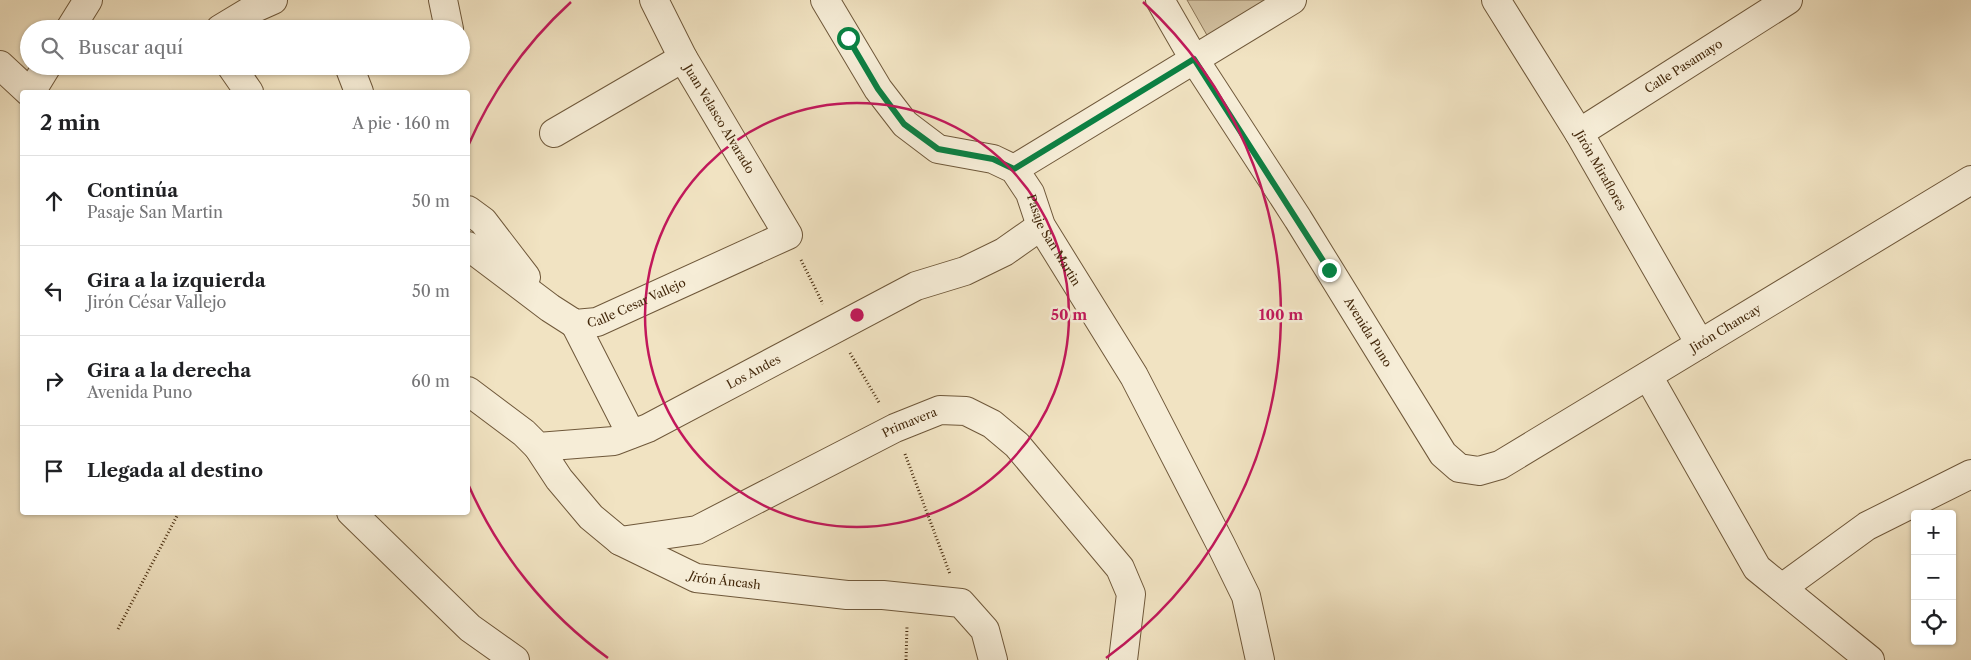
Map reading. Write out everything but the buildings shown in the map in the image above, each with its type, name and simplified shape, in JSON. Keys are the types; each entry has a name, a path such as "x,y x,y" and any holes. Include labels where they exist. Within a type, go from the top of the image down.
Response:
{"street":[{"path":"76,20 88,0"},
{"path":"235,20 273,0"},
{"path":"443,0 447,20"},
{"name":"Juan Velasco Alvarado","path":"654,0 683,58 788,235"},
{"path":"825,0 878,89 904,124 938,149 993,159 1014,169 1292,0"},
{"name":"Avenida Puno","path":"1160,0 1194,59 1298,219 1443,454 1459,468 1479,471"},
{"name":"Jirón Miraflores","path":"1496,0 1579,133 1700,344"},
{"name":"Calle Pasamayo","path":"1579,133 1788,0"},
{"path":"554,133 683,58"},
{"path":"0,65 28,90"},
{"path":"31,90 41,75"},
{"path":"237,75 248,90"},
{"path":"352,75 357,90"},
{"name":"Pasaje San Martin","path":"1014,169 1030,194 1041,226 1134,376 1221,545 1246,596 1260,660"},
{"name":"Jirón Chancay","path":"1479,471 1500,465 1971,180"},
{"path":"470,211 483,221 550,308"},
{"name":"Los Andes","path":"538,448 614,441 648,428 916,286 965,271 1004,252 1041,226"},
{"name":"Calle Cesar Vallejo","path":"470,248 550,308 576,324 597,322 788,235"},
{"path":"576,324 631,434"},
{"path":"1648,376 1757,568 1866,659"},
{"path":"470,392 524,433 538,448"},
{"name":"Primavera","path":"620,541 697,530 895,428 940,410 966,411 992,424 1017,445 1120,568 1131,594 1123,660"},
{"name":"Jirón Áncash","path":"538,448 590,517 620,541 696,578 847,595 908,597 961,603 987,634"},
{"path":"1782,588 1868,526 1971,474"},
{"path":"354,515 470,628 515,660"},
{"path":"973,660 987,634"},
{"path":"987,634 993,660"}],"path":[{"path":"118,629 177,515"},
{"path":"906,660 908,597"}],"shaded area":[{"path":"1187,0 1270,0 1208,37"}],"route":[{"path":"848,38 878,89 904,124 938,149 993,159 1014,169 1194,59 1329,270"}]}
